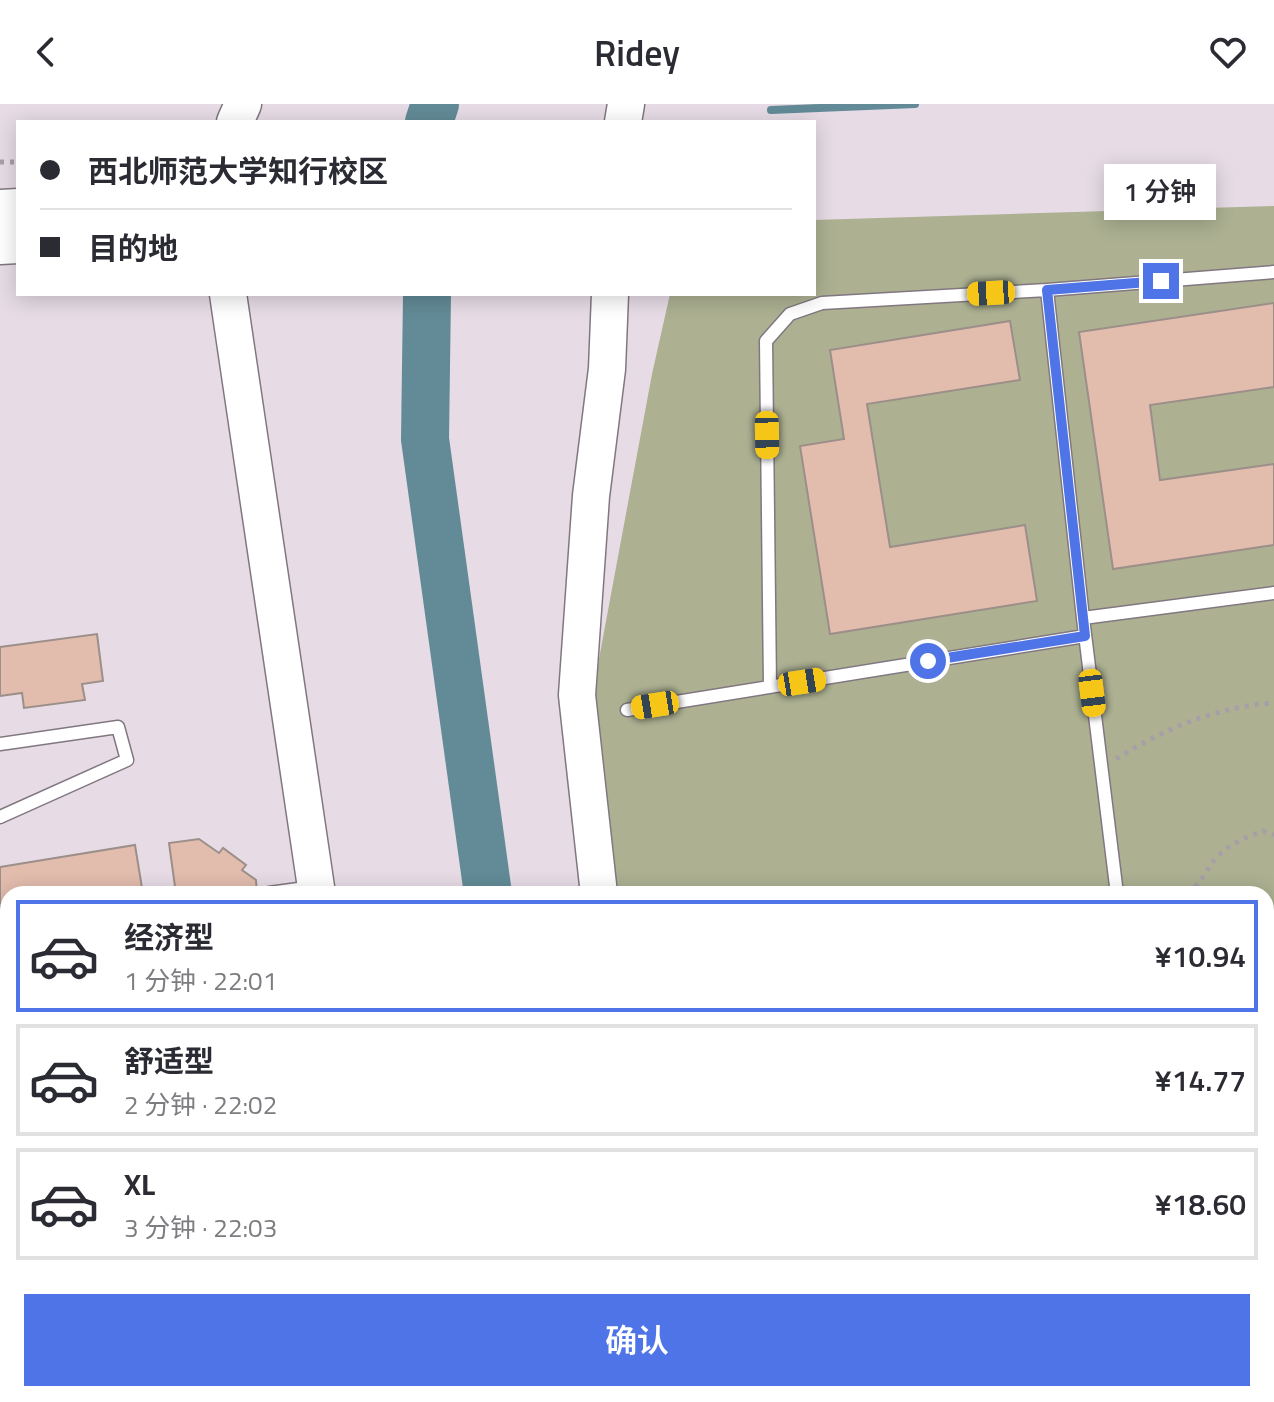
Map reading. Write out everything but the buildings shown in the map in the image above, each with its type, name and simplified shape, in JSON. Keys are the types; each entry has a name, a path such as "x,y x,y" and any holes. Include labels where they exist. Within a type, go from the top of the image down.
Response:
{"street":[{"path":"228,296 316,886"},
{"path":"598,886 577,695 591,496 607,369 610,296"}],"lane":[{"path":"770,687 766,341 790,314 822,303 1047,290 1274,272"},
{"path":"1047,290 1116,886"},
{"path":"1083,618 1274,593"},
{"path":"627,710 1085,636"},
{"path":"0,744 118,727 127,760 0,817"}],"path":[{"path":"1109,763 1168,731 1240,705 1274,703"},
{"path":"1197,886 1224,850 1263,831 1274,835"}],"green space":[{"path":"1274,206 1274,886 615,886 593,691 670,296 816,296 816,220"}],"waterway":[{"path":"430,120 435,104"},
{"path":"771,110 915,104"},
{"path":"427,296 425,439 487,886"}],"route":[{"path":"928,661 1085,636 1047,290 1161,281"}]}
